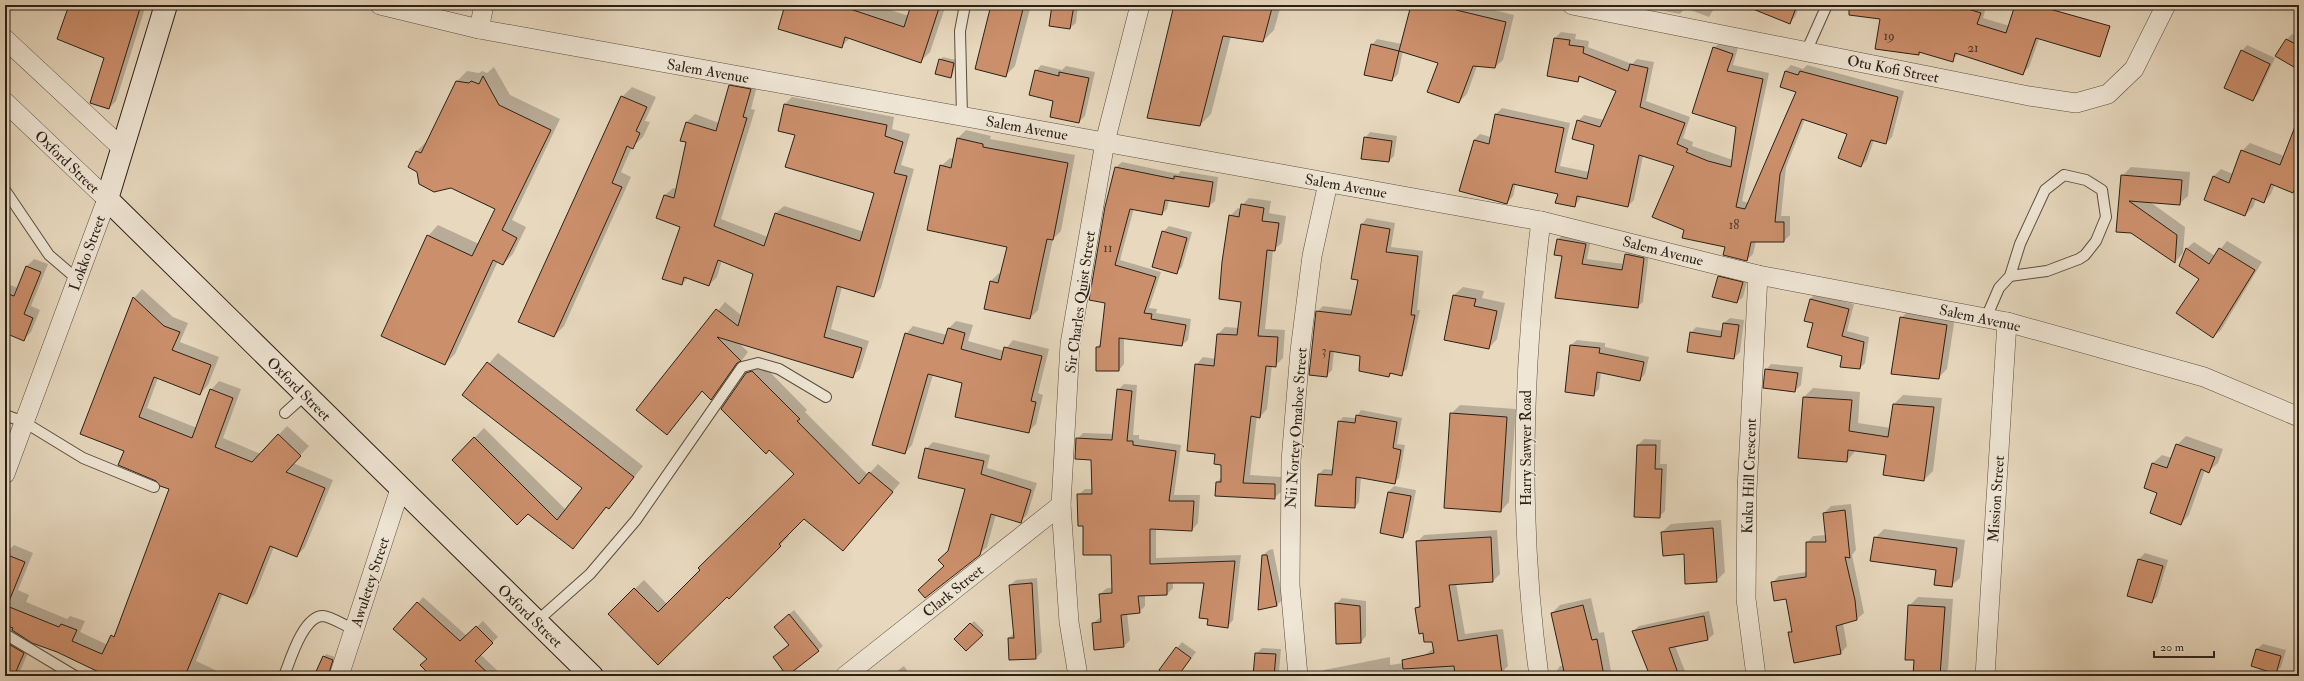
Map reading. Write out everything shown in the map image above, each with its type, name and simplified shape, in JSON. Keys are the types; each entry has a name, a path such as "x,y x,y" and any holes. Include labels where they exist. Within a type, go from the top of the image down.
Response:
{"main road":[{"name":"Lokko Street","path":"106,199 166,5"},
{"name":"Oxford Street","path":"106,199 592,676"}],"street":[{"name":"Salem Avenue","path":"380,5 479,29 1541,221 1758,275 2007,322 2204,377 2299,417"},
{"path":"479,29 484,5"},
{"name":"Sir Charles Quist Street","path":"1078,676 1069,622 1061,505 1070,344 1105,142 1140,5"},
{"name":"Otu Kofi Street","path":"1579,6 2029,96 2076,103 2108,94 2134,69 2166,5"},
{"path":"5,39 122,148"},
{"name":"Oxford Street","path":"5,102 106,199"},
{"name":"Nii Nortey Omaboe Street","path":"1298,676 1290,585 1291,461 1300,351 1312,256 1328,183"},
{"name":"Lokko Street","path":"5,474 106,199"},
{"name":"Harry Sawyer Road","path":"1539,676 1531,620 1524,471 1526,382 1534,280 1541,221"},
{"name":"Kuku Hill Crescent","path":"1756,676 1746,599 1747,490 1758,275"},
{"name":"Mission Street","path":"1985,676 2007,322"},
{"name":"Awuletey Street","path":"339,676 400,489"},
{"name":"Clark Street","path":"845,676 1061,505"}],"lane":[{"path":"962,116 960,32 964,5"},
{"path":"1806,52 1827,5"},
{"path":"1986,318 2000,288 2010,276 2020,244 2045,190 2064,175 2086,180 2102,190 2106,217 2096,241 2085,255 2079,259 2046,271 2010,276"},
{"path":"5,190 49,255 77,279"},
{"path":"536,622 590,574 636,520 742,367 758,363 779,369 826,397"},
{"path":"285,413 305,395"},
{"path":"5,415 24,422 83,458 154,487"},
{"path":"284,676 305,626 316,617 324,616 354,630"},
{"path":"5,634 75,676"}],"building":[{"path":"69,5 141,5 109,109 90,103 104,58 57,39"},
{"path":"785,5 838,5 904,27 911,5 940,5 921,63 845,37 842,48 778,29"},
{"path":"991,5 1024,5 1006,77 975,69"},
{"path":"1052,5 1074,5 1070,29 1049,26"},
{"path":"1174,5 1259,5 1272,8 1263,42 1223,36 1200,126 1147,118"},
{"path":"1411,5 1430,9 1431,5 1458,5 1456,10 1506,22 1495,68 1473,66 1459,103 1427,92 1438,63 1399,51"},
{"path":"1743,5 1797,5 1790,24"},
{"path":"1849,5 1904,5 1943,9 1944,5 1969,5 1968,9 1981,13 1977,24 2006,33 2015,5 2046,5 2046,8 2110,26 2100,57 2036,38 2023,75 1955,53 1953,62 1919,52 1919,55 1875,49 1880,19 1849,15"},
{"path":"1554,38 1570,40 1569,45 1584,47 1583,53 1628,71 1630,64 1648,68 1640,107 1685,123 1677,144 1688,149 1686,152 1708,161 1731,167 1736,127 1692,113 1713,47 1733,54 1727,71 1763,79 1736,207 1745,209 1796,92 1780,87 1785,71 1798,75 1800,71 1898,97 1886,144 1871,140 1861,167 1838,158 1847,134 1802,119 1780,174 1775,222 1784,222 1784,242 1751,242 1747,261 1723,255 1725,247 1682,238 1684,230 1652,217 1674,166 1639,155 1628,207 1577,196 1575,207 1555,203 1558,194 1513,184 1507,204 1459,191 1474,140 1489,144 1495,114 1564,128 1555,172 1587,179 1594,145 1572,139 1577,120 1600,127 1616,91 1579,76 1578,82 1547,76"},
{"path":"2286,39 2299,46 2299,70 2275,56"},
{"path":"1371,44 1399,51 1392,81 1364,75"},
{"path":"2241,50 2270,64 2253,101 2224,88"},
{"path":"939,59 954,63 951,78 935,74"},
{"path":"1035,70 1059,76 1059,72 1089,78 1079,123 1050,117 1053,101 1029,95"},
{"path":"483,76 499,105 551,130 502,230 517,238 503,265 493,260 445,365 381,336 427,235 472,256 495,209 451,188 434,192 419,184 417,172 408,167 416,151 421,153 456,81 469,83 471,81 479,84"},
{"path":"729,85 751,89 743,117 747,118 714,226 764,246 775,213 860,241 874,193 785,167 795,135 778,131 784,104 887,125 885,136 903,142 894,173 907,176 874,297 837,286 824,337 862,348 853,378 717,337 741,361 737,363 711,400 702,391 667,435 636,410 716,309 738,326 753,274 718,260 709,286 684,277 682,285 662,279 680,227 656,218 664,195 674,198 686,142 680,141 686,122 716,131"},
{"path":"621,96 647,107 636,131 640,133 633,149 627,146 612,183 622,187 554,337 518,322"},
{"path":"2298,119 2299,179 2293,193 2271,184 2264,203 2252,198 2245,216 2204,200 2213,176 2229,183 2241,150 2280,165"},
{"path":"1364,137 1392,141 1389,162 1361,159"},
{"path":"957,138 983,144 983,147 1068,163 1053,240 1047,239 1030,319 984,309 990,281 998,283 1007,247 927,230 940,165 951,168"},
{"path":"1115,167 1174,179 1174,176 1213,182 1209,207 1165,200 1162,215 1130,209 1115,265 1156,277 1144,313 1152,314 1151,319 1186,325 1182,346 1119,338 1119,371 1096,371 1096,347 1100,347 1105,303 1089,300 1105,207"},
{"path":"2121,175 2182,180 2180,205 2129,201 2177,235 2175,263 2131,233 2116,232"},
{"path":"1241,204 1264,208 1262,221 1279,223 1275,251 1267,250 1258,336 1278,337 1276,367 1266,366 1260,418 1251,416 1243,483 1275,484 1275,499 1215,496 1216,482 1221,482 1221,465 1214,464 1215,454 1187,451 1195,364 1214,366 1217,334 1237,335 1241,302 1219,299 1222,262 1229,215 1239,217"},
{"path":"1361,224 1390,229 1386,252 1418,256 1411,315 1415,315 1402,376 1390,373 1389,377 1359,371 1360,356 1330,351 1327,377 1309,375 1316,311 1351,315 1358,280 1351,279"},
{"path":"1162,231 1187,238 1177,274 1152,267"},
{"path":"1557,239 1586,244 1582,264 1622,270 1625,254 1644,258 1638,308 1555,298 1562,256 1554,255"},
{"path":"2186,248 2209,264 2219,248 2255,270 2213,338 2176,313 2199,279 2179,266"},
{"path":"26,266 41,272 24,314 33,318 24,341 5,333 5,293 14,296"},
{"path":"1718,276 1743,282 1737,303 1712,297"},
{"path":"1453,295 1476,299 1474,306 1497,311 1489,349 1444,340"},
{"path":"133,297 164,326 180,332 172,350 211,365 200,395 154,377 139,417 192,438 210,389 233,398 215,447 252,462 278,434 301,456 286,472 325,488 297,557 270,546 247,604 219,593 185,676 107,676 57,652 32,643 12,630 13,628 5,625 5,554 25,562 7,606 59,627 61,624 77,630 72,641 102,654 111,635 114,637 169,489 160,486 156,481 118,465 124,451 80,434"},
{"path":"1810,299 1849,309 1842,336 1864,342 1860,369 1840,367 1842,356 1807,347 1813,323 1804,321"},
{"path":"1900,317 1947,325 1939,379 1891,374"},
{"path":"1723,323 1739,325 1734,359 1687,352 1690,332 1721,337"},
{"path":"948,328 965,333 961,349 1001,360 1004,347 1042,356 1031,401 1036,402 1029,433 955,417 962,383 928,374 905,454 872,445 905,333 943,344"},
{"path":"1570,345 1600,348 1599,353 1644,362 1640,381 1597,372 1594,396 1565,392"},
{"path":"487,362 634,477 609,509 606,507 573,549 528,514 517,525 452,460 474,437 557,520 582,488 462,395"},
{"path":"1765,369 1798,373 1795,392 1763,388"},
{"path":"752,371 800,419 797,421 859,484 869,472 893,492 843,551 804,519 779,544 781,546 729,599 727,597 658,665 608,614 634,588 658,612 700,570 698,568 794,474 769,450 766,454 721,409 746,373"},
{"path":"1117,389 1132,391 1127,441 1133,441 1133,445 1176,451 1169,501 1194,501 1192,531 1150,529 1150,564 1235,561 1228,628 1207,625 1208,619 1199,618 1204,583 1167,583 1167,595 1138,596 1140,613 1121,615 1124,647 1094,650 1092,623 1101,622 1099,594 1112,593 1111,555 1083,555 1083,526 1078,526 1077,494 1092,494 1091,460 1075,459 1076,438 1112,440"},
{"path":"1803,397 1852,400 1849,431 1888,437 1893,404 1934,407 1924,481 1883,475 1886,455 1848,450 1847,462 1798,458"},
{"path":"1450,413 1507,417 1501,512 1444,508"},
{"path":"1356,415 1397,422 1393,448 1401,450 1395,484 1356,477 1355,508 1315,506 1318,474 1332,475 1338,421 1355,423"},
{"path":"2176,444 2215,457 2209,473 2201,469 2181,525 2150,513 2157,493 2144,488 2152,463 2167,468"},
{"path":"1637,445 1656,445 1655,469 1662,469 1660,518 1634,517"},
{"path":"925,448 984,461 981,474 1031,490 1021,523 991,514 980,555 925,598 918,590 944,566 938,560 948,551 965,489 918,478"},
{"path":"1388,492 1411,496 1403,538 1380,533"},
{"path":"1845,510 1850,558 1845,557 1855,600 1857,620 1836,626 1841,654 1794,663 1788,632 1792,632 1786,599 1774,601 1771,582 1806,577 1806,542 1826,542 1823,513"},
{"path":"1713,528 1717,582 1685,584 1684,554 1663,556 1661,532"},
{"path":"1491,537 1493,582 1449,585 1458,641 1497,635 1502,674 1455,676 1454,666 1403,669 1402,660 1434,653 1432,642 1424,642 1423,633 1419,634 1415,608 1420,607 1416,541"},
{"path":"1874,537 1957,548 1952,587 1934,585 1936,570 1870,561"},
{"path":"1262,555 1267,555 1277,606 1258,610"},
{"path":"2138,559 2163,566 2152,603 2127,596"},
{"path":"1032,583 1036,659 1009,660 1008,638 1014,638 1009,585"},
{"path":"417,602 460,641 476,626 493,643 475,661 491,676 431,676 420,665 427,659 393,629"},
{"path":"1335,603 1360,606 1361,643 1336,644"},
{"path":"1583,605 1592,640 1597,639 1604,676 1565,676 1551,613"},
{"path":"1908,605 1945,607 1940,676 1913,676 1914,660 1905,660"},
{"path":"789,614 819,651 787,676 773,657 789,645 774,627"},
{"path":"1704,616 1708,640 1669,648 1679,676 1650,676 1632,631"},
{"path":"970,623 983,635 966,651 954,639"},
{"path":"7,643 24,653 14,676 5,676"},
{"path":"1176,647 1191,658 1178,676 1167,676 1159,670"},
{"path":"2256,649 2281,656 2276,674 2251,666"},
{"path":"1255,653 1276,654 1274,676 1253,676"},
{"path":"323,656 333,660 328,676 314,676"}]}
